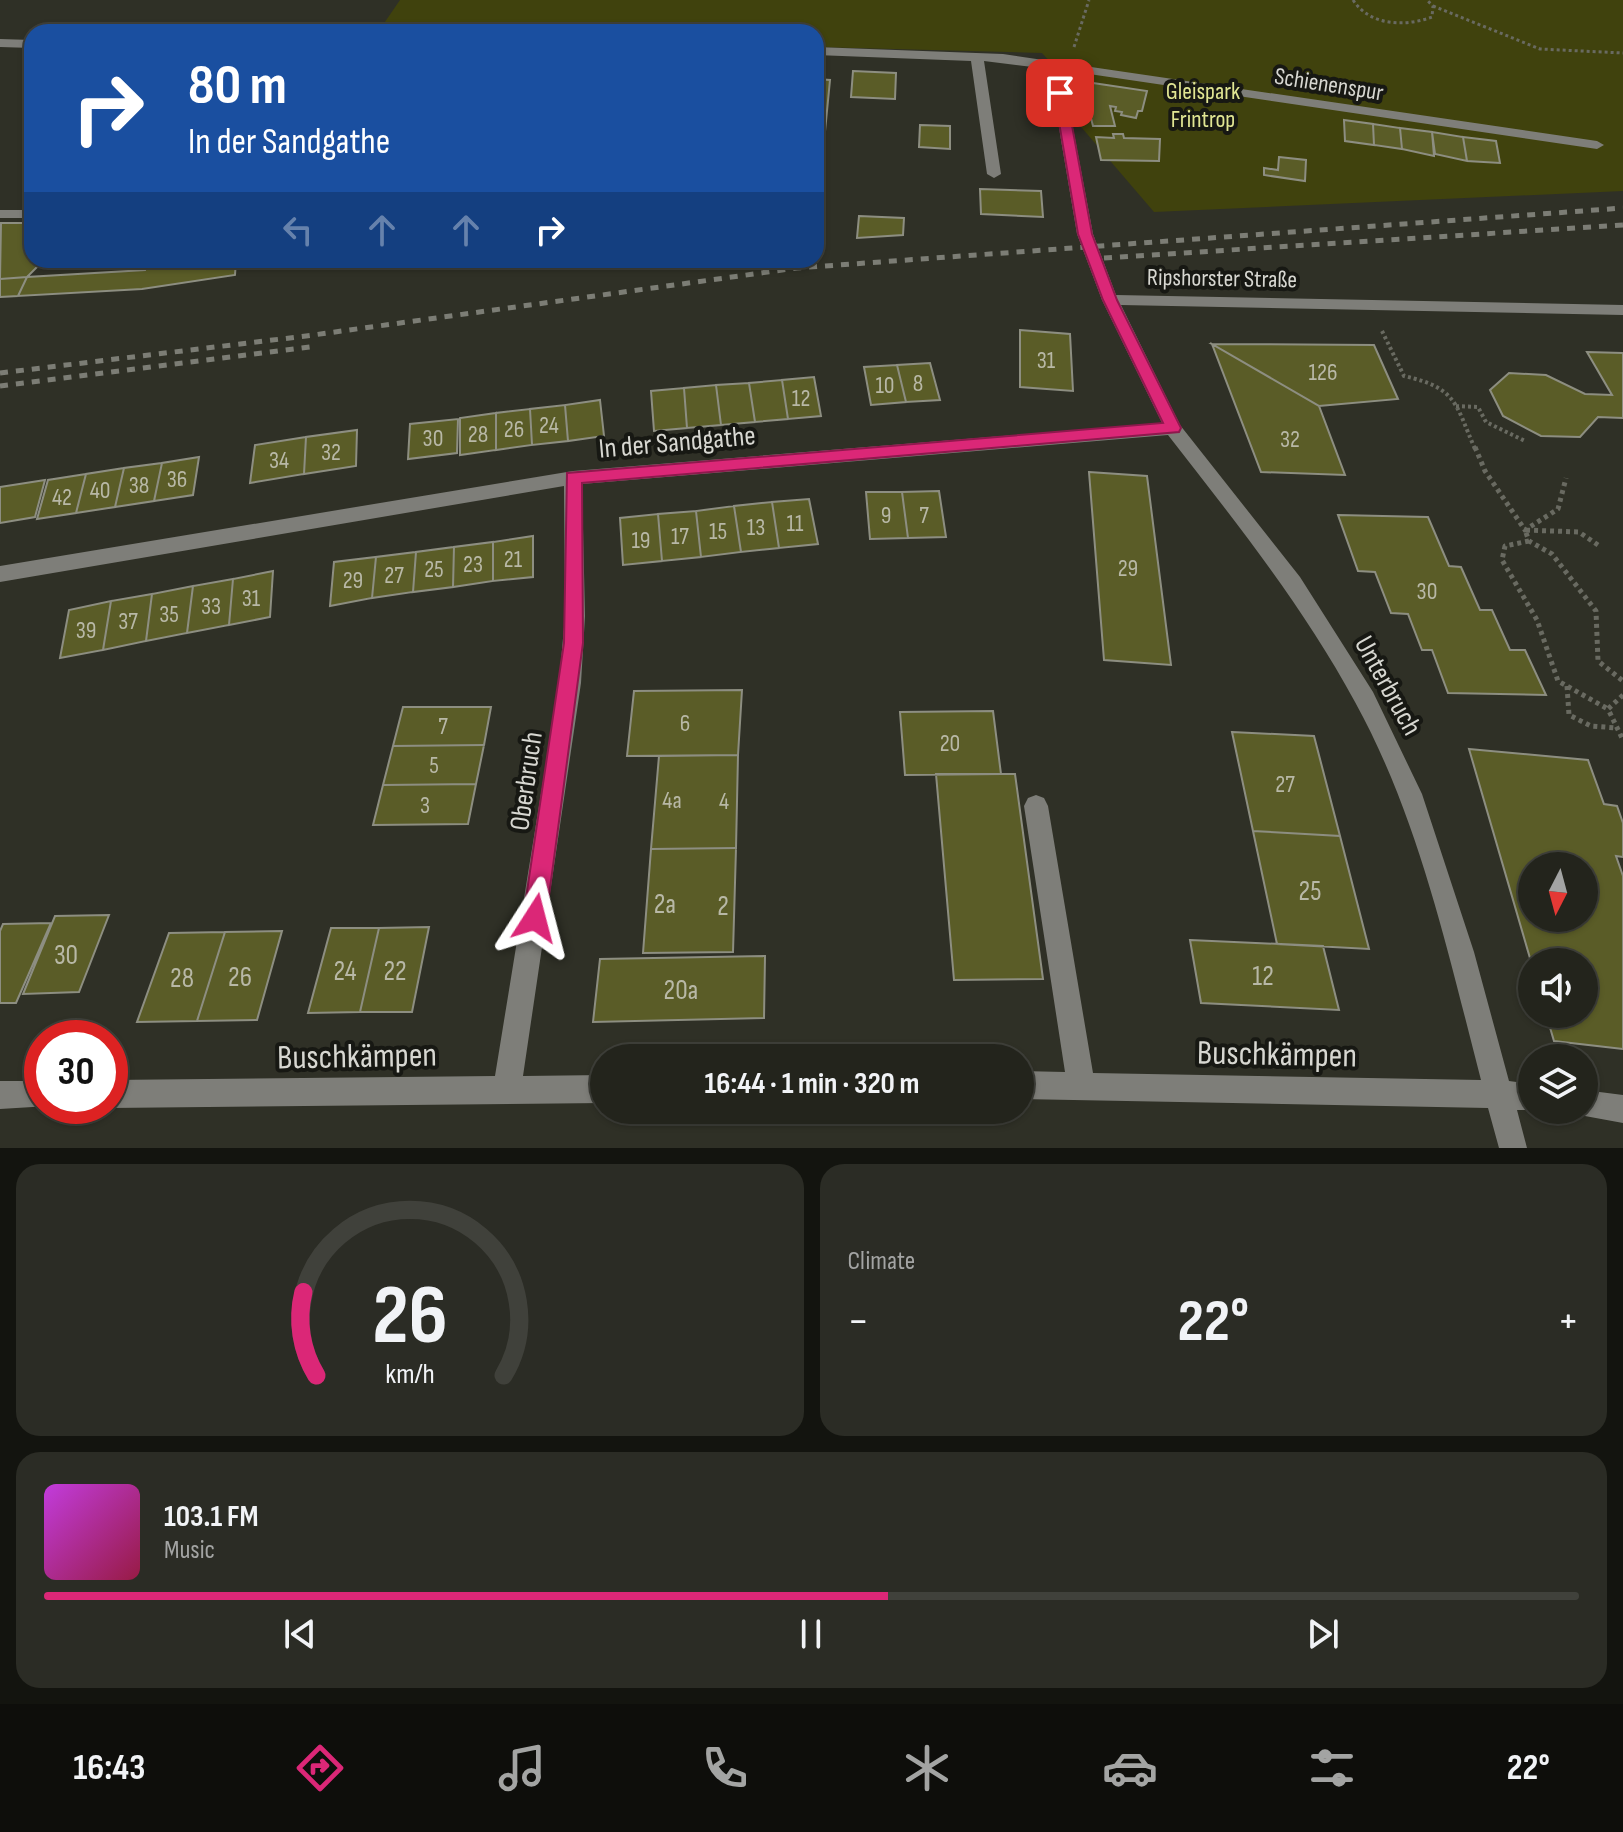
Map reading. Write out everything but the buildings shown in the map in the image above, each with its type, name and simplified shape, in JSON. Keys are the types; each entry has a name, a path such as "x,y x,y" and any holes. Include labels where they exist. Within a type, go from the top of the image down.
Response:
{"street":[{"path":"0,43 24,44"},
{"path":"824,51 978,56 1055,65"},
{"path":"978,56 977,73 994,174"},
{"name":"Schienenspur","path":"1055,65 1597,145"},
{"name":"Ripshorster Straße","path":"1055,65 1085,234 1110,300 1623,310"},
{"path":"0,214 24,214"},
{"name":"Unterbruch","path":"1110,300 1173,428 1293,583 1365,699 1396,759 1424,828 1513,1148"},
{"name":"In der Sandgathe","path":"0,574 573,478 1173,428"},
{"name":"Oberbruch","path":"507,1090 570,683 575,616 573,478"},
{"path":"1036,806 1081,1085"},
{"name":"Buschkämpen","path":"1034,1085 1518,1096"},
{"name":"Buschkämpen","path":"128,1094 590,1089"},
{"path":"0,1095 24,1095"},
{"path":"1598,1106 1623,1109"}],"path":[{"path":"1084,16 1089,0"},
{"path":"1353,0 1363,13 1401,23 1424,21 1432,17 1433,6"},
{"path":"1427,0 1433,6 1540,49 1567,53 1623,53"},
{"path":"1369,306 1404,376 1434,383 1452,397 1485,471 1525,530 1529,541 1552,554 1596,611 1598,661 1623,681"},
{"path":"1456,406 1478,407 1486,422 1525,441"},
{"path":"1525,530 1558,509 1566,478"},
{"path":"1525,530 1579,532 1598,545"},
{"path":"1529,541 1505,546 1502,560 1537,620 1558,681 1608,709 1623,740"},
{"path":"1567,686 1569,715 1591,726 1617,728"},
{"path":"1608,709 1623,695"}],"green space":[{"name":"Gleispark Frintrop","path":"400,0 1623,0 1623,191 1154,212 1076,121 1073,87 1042,53 824,47 824,24 384,24"}],"railway":[{"path":"824,266 1623,208"},
{"path":"1104,258 1623,225"},
{"path":"0,373 306,336 797,268"},
{"path":"0,386 317,346"}],"route":[{"path":"535,918 574,643 573,478 1173,428 1110,300 1085,234 1060,93"}]}
